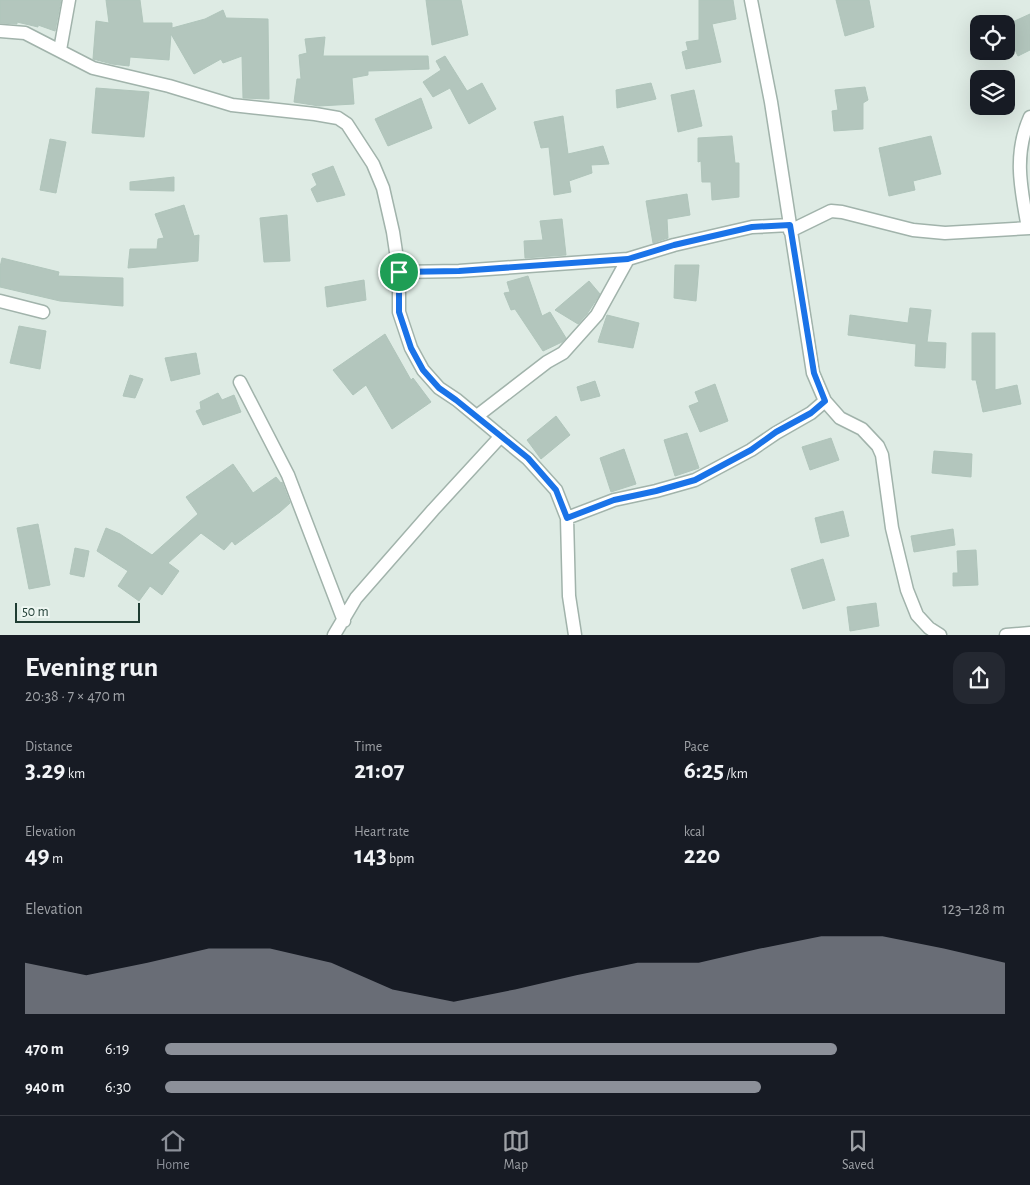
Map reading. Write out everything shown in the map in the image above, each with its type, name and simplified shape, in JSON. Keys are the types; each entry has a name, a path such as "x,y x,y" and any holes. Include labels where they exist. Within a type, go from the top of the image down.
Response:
{"street":[{"path":"60,50 69,0"},
{"path":"751,0 771,102 814,373 825,401 840,418 862,429 878,446 882,455 892,528 906,590 917,615 929,628 940,635"},
{"path":"0,31 25,32 93,68 169,86 232,105 315,114 338,118 347,124 373,164 384,188 399,272 399,312 411,348 423,370 439,388 528,458 556,490 567,518 569,596 575,635"},
{"path":"399,272 459,271 628,259 674,245 752,227 790,228 831,211 842,212 913,230 945,233 1029,228 1020,185 1019,158 1024,129 1030,117"},
{"path":"477,416 548,362 563,353 597,315 628,259"},
{"path":"0,301 42,312"},
{"path":"240,382 288,475 344,621"},
{"path":"567,518 614,500 695,480 751,450 776,432 811,413 825,401"},
{"path":"334,635 356,598 501,436"},
{"path":"1006,635 1030,633"}],"building":[{"path":"0,0 61,0 55,31 38,25 38,27 17,22 17,24 0,23"},
{"path":"106,0 140,0 143,23 172,23 172,28 205,19 223,10 226,18 268,19 269,99 243,98 242,56 223,63 221,59 194,74 171,34 169,60 130,57 129,66 93,59 96,21 109,23"},
{"path":"426,0 461,0 468,35 432,45"},
{"path":"699,0 733,0 736,19 712,24 721,62 686,69 682,52 688,50 686,42 699,40"},
{"path":"836,0 869,0 874,27 845,36"},
{"path":"1030,14 1030,50 1018,56 1015,50 1015,21"},
{"path":"325,37 323,56 428,56 429,69 368,71 368,75 352,78 354,104 319,106 294,102 297,79 301,79 299,55 307,53 305,39"},
{"path":"445,56 467,91 482,83 496,109 469,124 450,88 433,97 423,82 441,70 436,61"},
{"path":"651,83 656,99 617,108 616,90"},
{"path":"865,87 868,100 863,103 863,129 834,131 832,111 838,110 835,90"},
{"path":"96,88 149,92 144,137 92,133"},
{"path":"694,90 702,126 678,132 671,95"},
{"path":"421,98 432,128 388,146 375,119"},
{"path":"563,116 568,154 603,146 609,164 591,165 592,173 569,181 571,192 554,195 549,147 541,148 534,122"},
{"path":"732,136 735,163 739,163 739,197 712,200 711,182 702,182 701,161 698,162 698,138"},
{"path":"931,136 941,174 913,181 915,190 889,196 879,148"},
{"path":"50,139 66,142 56,193 40,190"},
{"path":"333,166 345,195 317,202 311,189 317,185 312,174"},
{"path":"174,177 174,191 130,190 130,182"},
{"path":"687,194 690,215 667,219 668,238 653,243 646,201"},
{"path":"184,205 194,236 199,235 198,261 128,268 130,249 157,249 158,239 164,238 155,214"},
{"path":"287,215 290,261 264,262 260,218"},
{"path":"562,219 566,255 525,258 524,241 543,240 540,221"},
{"path":"2,258 59,272 58,276 123,278 123,306 60,301 0,287"},
{"path":"675,265 699,265 696,301 674,298"},
{"path":"528,276 542,316 550,312 566,338 562,342 543,351 515,309 511,310 504,293 510,292 507,282"},
{"path":"364,280 366,300 327,307 325,287"},
{"path":"589,281 600,294 578,324 555,310"},
{"path":"910,308 931,310 927,342 946,343 945,368 915,366 916,344 848,335 850,315 908,323"},
{"path":"607,315 639,323 633,348 598,342"},
{"path":"19,326 46,331 40,369 10,363"},
{"path":"972,333 995,333 995,390 1017,385 1021,404 983,412 976,380 972,380"},
{"path":"385,334 411,380 413,378 431,402 392,429 366,385 353,395 333,370"},
{"path":"196,353 200,374 171,381 165,358"},
{"path":"130,375 143,379 135,398 123,396"},
{"path":"595,381 600,396 581,401 577,387"},
{"path":"715,384 728,421 700,432 689,406 699,402 695,392"},
{"path":"218,393 222,400 234,395 241,412 203,425 196,411 201,409 200,402"},
{"path":"556,416 570,435 541,459 527,440"},
{"path":"687,433 699,468 675,476 664,440"},
{"path":"831,438 839,460 810,470 802,447"},
{"path":"624,449 636,484 611,492 600,458"},
{"path":"934,451 972,454 971,477 932,473"},
{"path":"233,464 253,493 276,477 282,482 290,503 235,545 232,541 224,550 201,533 168,563 179,571 162,595 150,586 139,601 118,586 128,571 97,551 106,528 120,534 152,555 198,514 186,497"},
{"path":"843,511 849,536 821,543 815,518"},
{"path":"38,524 50,585 29,589 17,528"},
{"path":"953,529 955,545 914,552 911,536"},
{"path":"75,548 89,551 84,577 70,574"},
{"path":"976,550 978,585 953,586 953,573 958,573 957,551"},
{"path":"823,559 835,600 803,609 791,569"},
{"path":"876,603 879,626 850,631 847,607"}],"route":[{"path":"790,225 814,373 825,401 811,413 776,432 751,450 695,480 614,500 567,518 556,490 528,458 439,388 423,370 411,348 399,312 399,272 459,271 628,259 674,245 752,227 790,225"}]}
